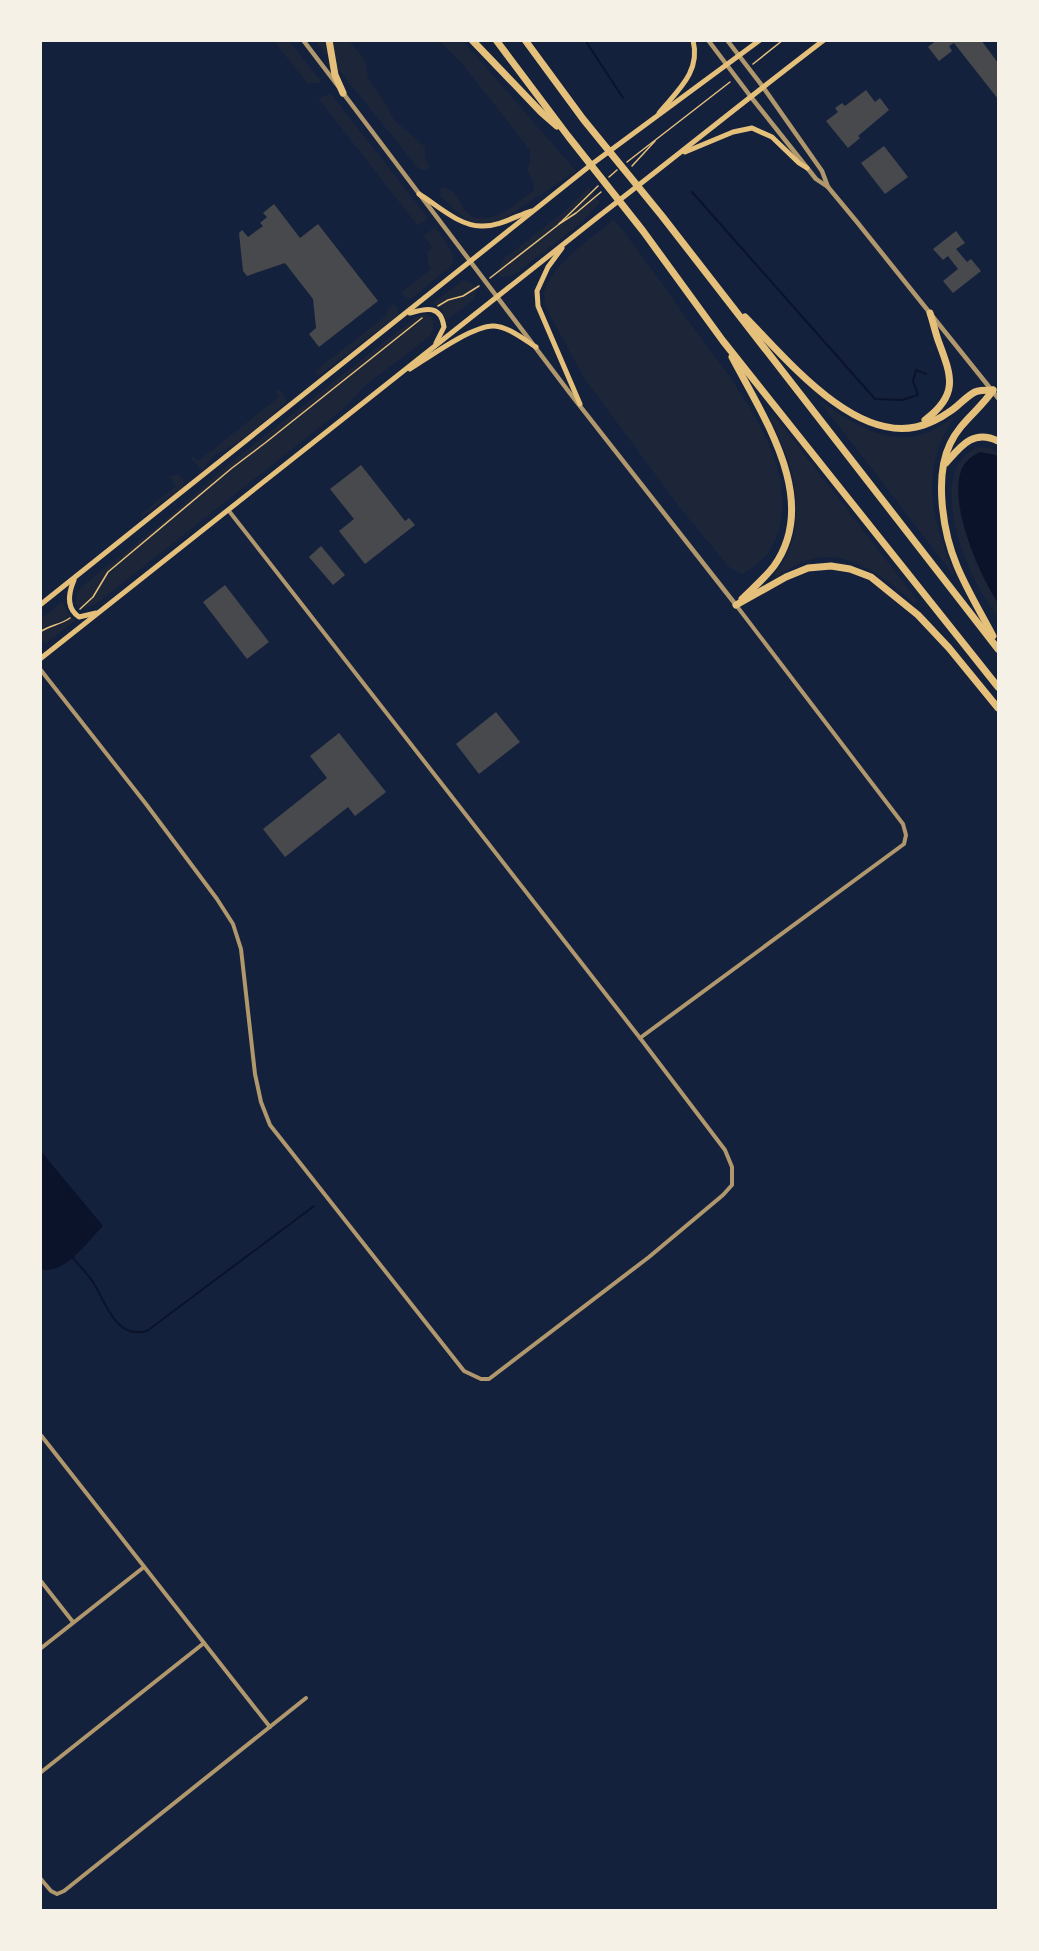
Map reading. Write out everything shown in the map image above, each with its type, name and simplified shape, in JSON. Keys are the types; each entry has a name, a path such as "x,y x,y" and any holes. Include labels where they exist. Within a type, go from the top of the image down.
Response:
{"highway":[{"path":"329,40 335,75 343,93"},
{"path":"472,40 541,112 568,136"},
{"path":"496,40 643,231 723,341 999,687"},
{"path":"525,40 583,118 999,648"},
{"path":"530,40 544,64"},
{"path":"722,293 828,398 849,413 882,426 916,427 949,413 975,392 996,388"},
{"path":"916,427 940,406 947,394 951,378 930,313"},
{"path":"723,341 775,438 784,462 792,507 791,525 784,547 774,566 736,605"},
{"path":"996,388 960,426 949,445 941,487 945,524 957,565 999,648"},
{"path":"944,465 962,444 971,439 984,437 999,441"},
{"path":"736,605 786,577 808,568 831,566 850,568 871,578 918,615 999,708"}],"main road":[{"path":"653,119 693,71 697,57 693,40"},
{"path":"40,605 592,164 760,40"},
{"path":"40,659 229,511 435,344 825,40"},
{"path":"678,155 733,132 752,128 772,137 807,168"},
{"path":"419,194 466,223 482,227 538,208"},
{"path":"569,240 548,267 537,291 538,306 580,404"},
{"path":"406,314 429,309 435,310 440,315 444,327 435,344"},
{"path":"391,380 482,327 494,326 506,329 536,347"},
{"path":"75,578 69,597 72,611 79,617 99,612"}],"street":[{"path":"303,40 470,262 903,824 906,835 904,844 640,1038"},
{"path":"708,40 816,179 828,187 930,313 996,388 999,398"},
{"path":"726,40 763,87 822,171 828,187"},
{"path":"40,669 146,804 233,924 241,949 255,1074 261,1102 270,1125 464,1371 481,1379 489,1379 649,1257 732,1185 732,1167 725,1150 229,511"},
{"path":"42,1438 270,1727"},
{"path":"40,1649 144,1567"},
{"path":"40,1580 74,1622"},
{"path":"40,1773 204,1643"},
{"path":"40,1878 51,1891 57,1894 64,1891 306,1698"}],"path":[{"path":"752,64 783,40"},
{"path":"655,140 729,82"},
{"path":"497,274 558,225"},
{"path":"438,306 476,288"},
{"path":"81,608 93,597 108,572 231,468 426,316"},
{"path":"40,632 71,617"}],"shaded area":[{"path":"274,41 289,41 321,81 307,83"},
{"path":"317,41 349,41 365,60 368,79 386,104 394,120 425,147 425,158 430,166 426,170 419,169"},
{"path":"439,41 463,41 576,171 504,219 483,225 468,222 440,196 441,187 449,189 468,213 475,218 484,218 498,215 512,207 534,190 534,185 527,170 530,163 530,150 461,62"},
{"path":"331,94 428,218 418,226 318,98"},
{"path":"589,187 600,202 582,222 514,275 500,277 497,273 504,258 564,212"},
{"path":"614,219 723,367 756,418 769,445 779,473 783,500 780,526 767,554 742,574 730,568 681,509 584,378 546,308 544,294 547,283 554,273 573,253"},
{"path":"435,227 452,252 453,264 410,300 400,293 431,269 427,262 427,253 432,248 424,236"},
{"path":"464,280 473,284 476,289 475,295 465,307 446,321 442,310 432,303"},
{"path":"394,304 398,309 398,315 320,375 314,372 387,315 388,309"},
{"path":"426,314 432,317 433,322 430,336 366,385 344,408 96,604 83,609 75,603 79,590 85,584 163,522 230,463 416,317"},
{"path":"277,389 286,398 286,403 237,443 214,456 204,470 200,469 192,459 193,457 198,461 279,397"},
{"path":"819,400 844,417 871,431 900,437 915,436 930,431 954,417 936,458 932,477 932,496 940,535 955,577"},
{"path":"773,414 917,600 914,603 878,574 850,561 835,558 820,557 805,561 776,578 774,574 790,549 796,519 796,504 795,488 788,459 769,417"},
{"path":"978,447 989,448 998,453 998,617 972,575 953,514 952,493 955,474 963,458"},
{"path":"980,452 996,455 998,459 998,603 975,558 962,520 959,502 958,486 962,467"},
{"path":"179,475 184,480 183,487 143,516 141,514 176,486 170,477"},
{"path":"61,603 69,615 76,620 45,644 41,638 41,619"},
{"path":"40,1150 103,1226 75,1256 50,1270 41,1269"}],"building":[{"path":"937,40 981,40 998,63 998,99 954,43 949,46 952,51 939,61 928,47"},
{"path":"866,90 875,102 880,98 889,110 858,136 860,138 848,148 826,121 838,112 835,108 842,103 845,106"},
{"path":"884,146 908,177 885,194 861,163"},
{"path":"274,204 300,238 318,224 378,301 319,347 309,334 316,328 313,299 285,263 247,276 243,271 239,233 242,230 248,237 263,226 260,223 267,217 263,213"},
{"path":"956,231 965,243 956,249 967,262 971,259 981,271 953,293 943,281 958,269 948,256 943,260 933,249"},
{"path":"361,465 405,521 409,518 415,525 365,564 339,531 354,519 330,489"},
{"path":"321,546 345,575 333,585 309,557"},
{"path":"225,585 269,642 247,659 203,602"},
{"path":"496,712 520,742 479,774 456,744"},
{"path":"339,733 386,792 355,816 348,807 285,857 263,829 327,778 310,756"}],"waterway":[{"path":"585,40 623,98"},
{"path":"692,192 875,399 902,400 918,395 913,381 916,370 926,374"},
{"path":"71,1256 93,1282 107,1309 119,1325 136,1332 147,1331 314,1206"}]}
